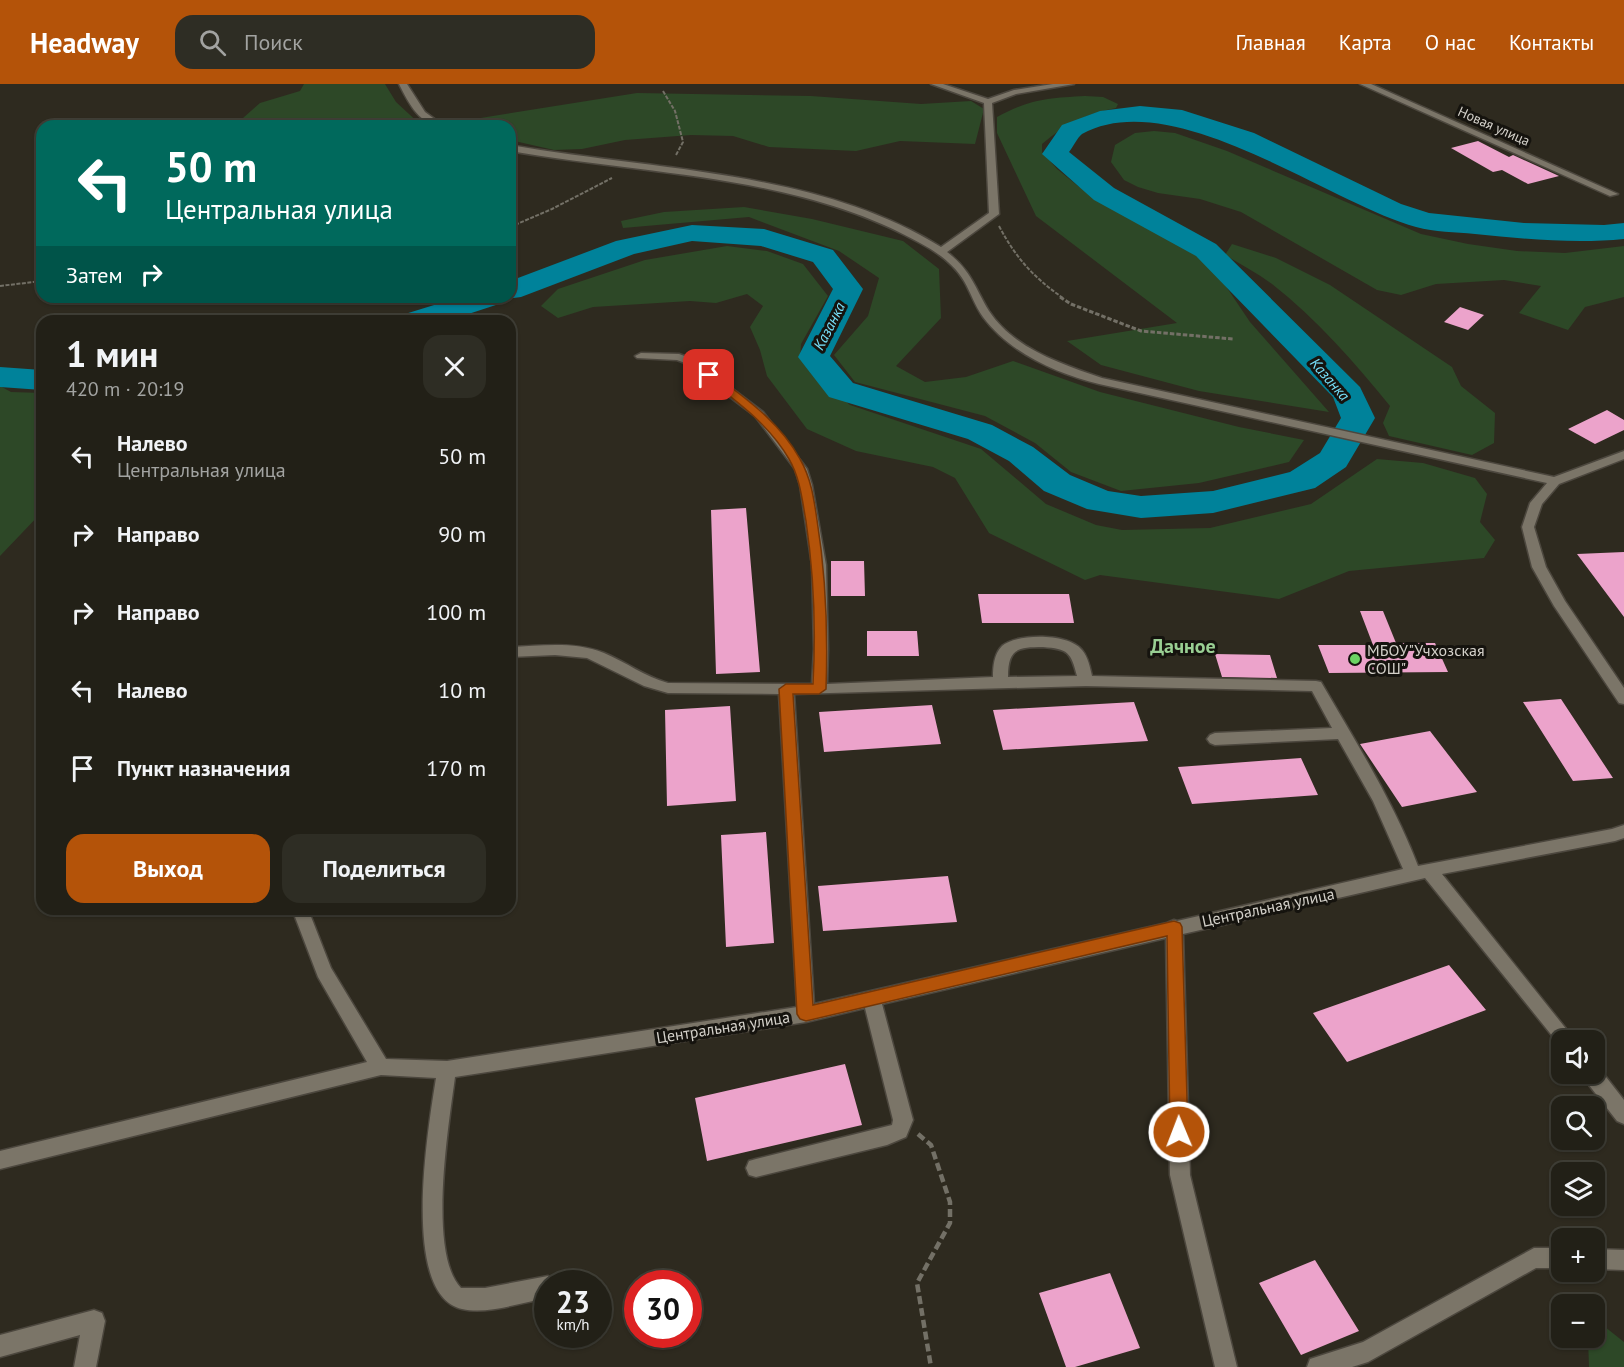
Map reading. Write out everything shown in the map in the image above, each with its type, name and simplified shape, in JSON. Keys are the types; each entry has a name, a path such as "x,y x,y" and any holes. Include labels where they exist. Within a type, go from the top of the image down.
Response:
{"street":[{"path":"403,84 417,111 428,120"},
{"path":"935,84 988,102 1012,88 1070,84"},
{"name":"Новая улица","path":"1364,84 1613,194"},
{"path":"942,251 994,214 988,102"},
{"path":"516,149 793,191 857,211 942,251 966,276 988,318 1006,336 1041,360 1099,381 1555,481"},
{"path":"641,356 679,357 689,361 759,414 801,469 806,485 819,565 821,649 819,689"},
{"path":"1624,455 1555,481 1536,502 1528,527 1539,567 1559,603 1624,699"},
{"path":"1000,681 1002,656 1009,647 1031,643 1060,643 1070,646 1077,653 1086,681"},
{"path":"516,652 575,652 597,656 648,684 668,688 819,689 1000,681 1316,686 1378,794 1402,843 1421,872 1556,1030"},
{"path":"786,689 806,1014"},
{"path":"1215,739 1342,733"},
{"name":"Центральная улица","path":"0,1160 381,1067 447,1070 806,1014 1174,927 1279,906 1421,872 1615,835 1624,831"},
{"path":"302,915 310,943 336,999 381,1067"},
{"path":"1174,927 1180,1176 1226,1367"},
{"path":"756,1167 887,1136 898,1131 903,1120 872,998"},
{"path":"447,1070 434,1160 435,1251 444,1286 454,1296 472,1300 534,1289"},
{"path":"1600,1084 1624,1115"},
{"path":"1318,1367 1368,1351 1533,1258 1551,1258"},
{"path":"1605,1259 1624,1260"},
{"path":"0,1346 94,1321 85,1367"}],"path":[{"path":"657,171 678,154 683,142 675,111 663,91"},
{"path":"516,224 552,209 611,178 626,167"},
{"path":"994,214 1013,253 1044,285 1071,304 1141,331 1233,339"},
{"path":"0,286 36,282"},
{"path":"903,1120 931,1145 950,1202 950,1223 917,1283 931,1367"}],"green space":[{"path":"304,84 385,84 396,102 416,120 241,120 260,103 300,91"},
{"path":"637,93 811,96 921,104 971,101 984,109 975,144 900,141 856,151 769,147 733,136 691,135 625,140 582,149 554,150 516,141 516,120 468,120"},
{"path":"1103,97 1118,104 1116,108 1095,113 1059,131 1042,144 1042,152 1057,169 1078,186 1195,255 1219,276 1250,322 1329,412 1199,391 1101,365 1067,341 1177,323 1036,216 997,133 997,117 1019,106 1050,99"},
{"path":"1154,131 1175,133 1227,151 1421,234 1517,251 1565,253 1624,246 1624,297 1585,307 1568,330 1519,313 1541,286 1504,280 1436,284 1401,295 1377,290 1241,212 1200,199 1158,193 1124,180 1111,162 1115,145 1135,133"},
{"path":"744,207 812,219 903,241 939,269 941,318 896,366 925,382 966,377 1013,361 1100,392 1239,427 1304,440 1289,462 1199,483 1121,491 1071,472 1035,443 985,416 855,382 834,355 868,316 879,278 839,251 749,217 623,228 621,221 664,212"},
{"path":"1232,244 1276,258 1330,285 1452,367 1461,386 1495,413 1494,443 1472,455 1389,436 1383,423 1390,406 1349,357 1289,297 1225,255"},
{"path":"727,246 767,251 803,264 828,296 801,344 800,358 809,370 850,405 981,449 1046,504 1096,525 1122,530 1210,528 1311,504 1377,459 1423,463 1475,478 1487,494 1480,522 1495,540 1484,558 1349,571 1279,599 1100,575 1085,580 989,533 955,478 933,467 856,451 807,429 767,376 760,350 750,327 763,306 747,294 716,303 690,301 593,307 558,318 541,306 558,289 645,260"},
{"path":"0,386 11,392 36,393 36,518 0,556"},
{"path":"1605,1327 1624,1342 1624,1367 1589,1367 1588,1348 1605,1348"}],"building":[{"path":"1478,141 1509,157 1513,155 1559,176 1528,184 1502,170 1493,172 1451,148"},
{"path":"1460,307 1484,315 1468,330 1444,322"},
{"path":"1607,410 1624,420 1624,430 1595,444 1568,429"},
{"path":"746,508 760,672 716,674 711,510"},
{"path":"1624,552 1624,617 1577,554"},
{"path":"831,561 864,561 865,596 831,596"},
{"path":"978,594 1069,594 1074,623 982,623"},
{"path":"1360,611 1383,611 1396,643 1435,643 1448,672 1329,673 1318,645 1373,645"},
{"path":"867,631 917,631 919,656 867,656"},
{"path":"1215,654 1270,655 1277,678 1222,677"},
{"path":"1561,699 1613,778 1573,781 1523,702"},
{"path":"1134,702 1148,741 1003,750 993,710"},
{"path":"932,705 941,744 824,752 819,712"},
{"path":"730,706 736,801 667,806 665,710"},
{"path":"1430,731 1477,792 1402,807 1360,744"},
{"path":"1301,758 1318,795 1192,804 1178,767"},
{"path":"766,832 774,943 726,947 721,835"},
{"path":"948,876 957,922 823,931 818,886"},
{"path":"1449,965 1486,1010 1347,1062 1313,1013"},
{"path":"845,1064 862,1125 707,1161 695,1098"},
{"path":"1315,1260 1359,1331 1301,1355 1259,1283"},
{"path":"1110,1273 1140,1348 1075,1367 1066,1367 1039,1293"}],"waterway":[{"name":"Казанка","path":"516,289 626,247 692,233 764,238 823,256 848,289 814,357 841,390 980,432 1021,454 1057,483 1100,501 1141,507 1213,502 1302,480 1334,460 1358,418 1348,394 1206,250 1104,194 1055,154 1071,130 1100,118 1140,113 1182,117 1245,138 1391,210 1426,221 1524,231 1604,233 1624,231"},
{"name":"Казанка","path":"435,315 472,303"},
{"name":"Казанка","path":"0,377 36,380"}],"place":[{"name":"МБОУ\"Учхозская СОШ\"","path":"1355,659"}],"district":[{"name":"Дачное","path":"1183,646"}],"route":[{"path":"709,375 748,403 795,458 806,485 819,565 821,649 819,689 786,689 806,1014 1174,927 1179,1132"}]}
